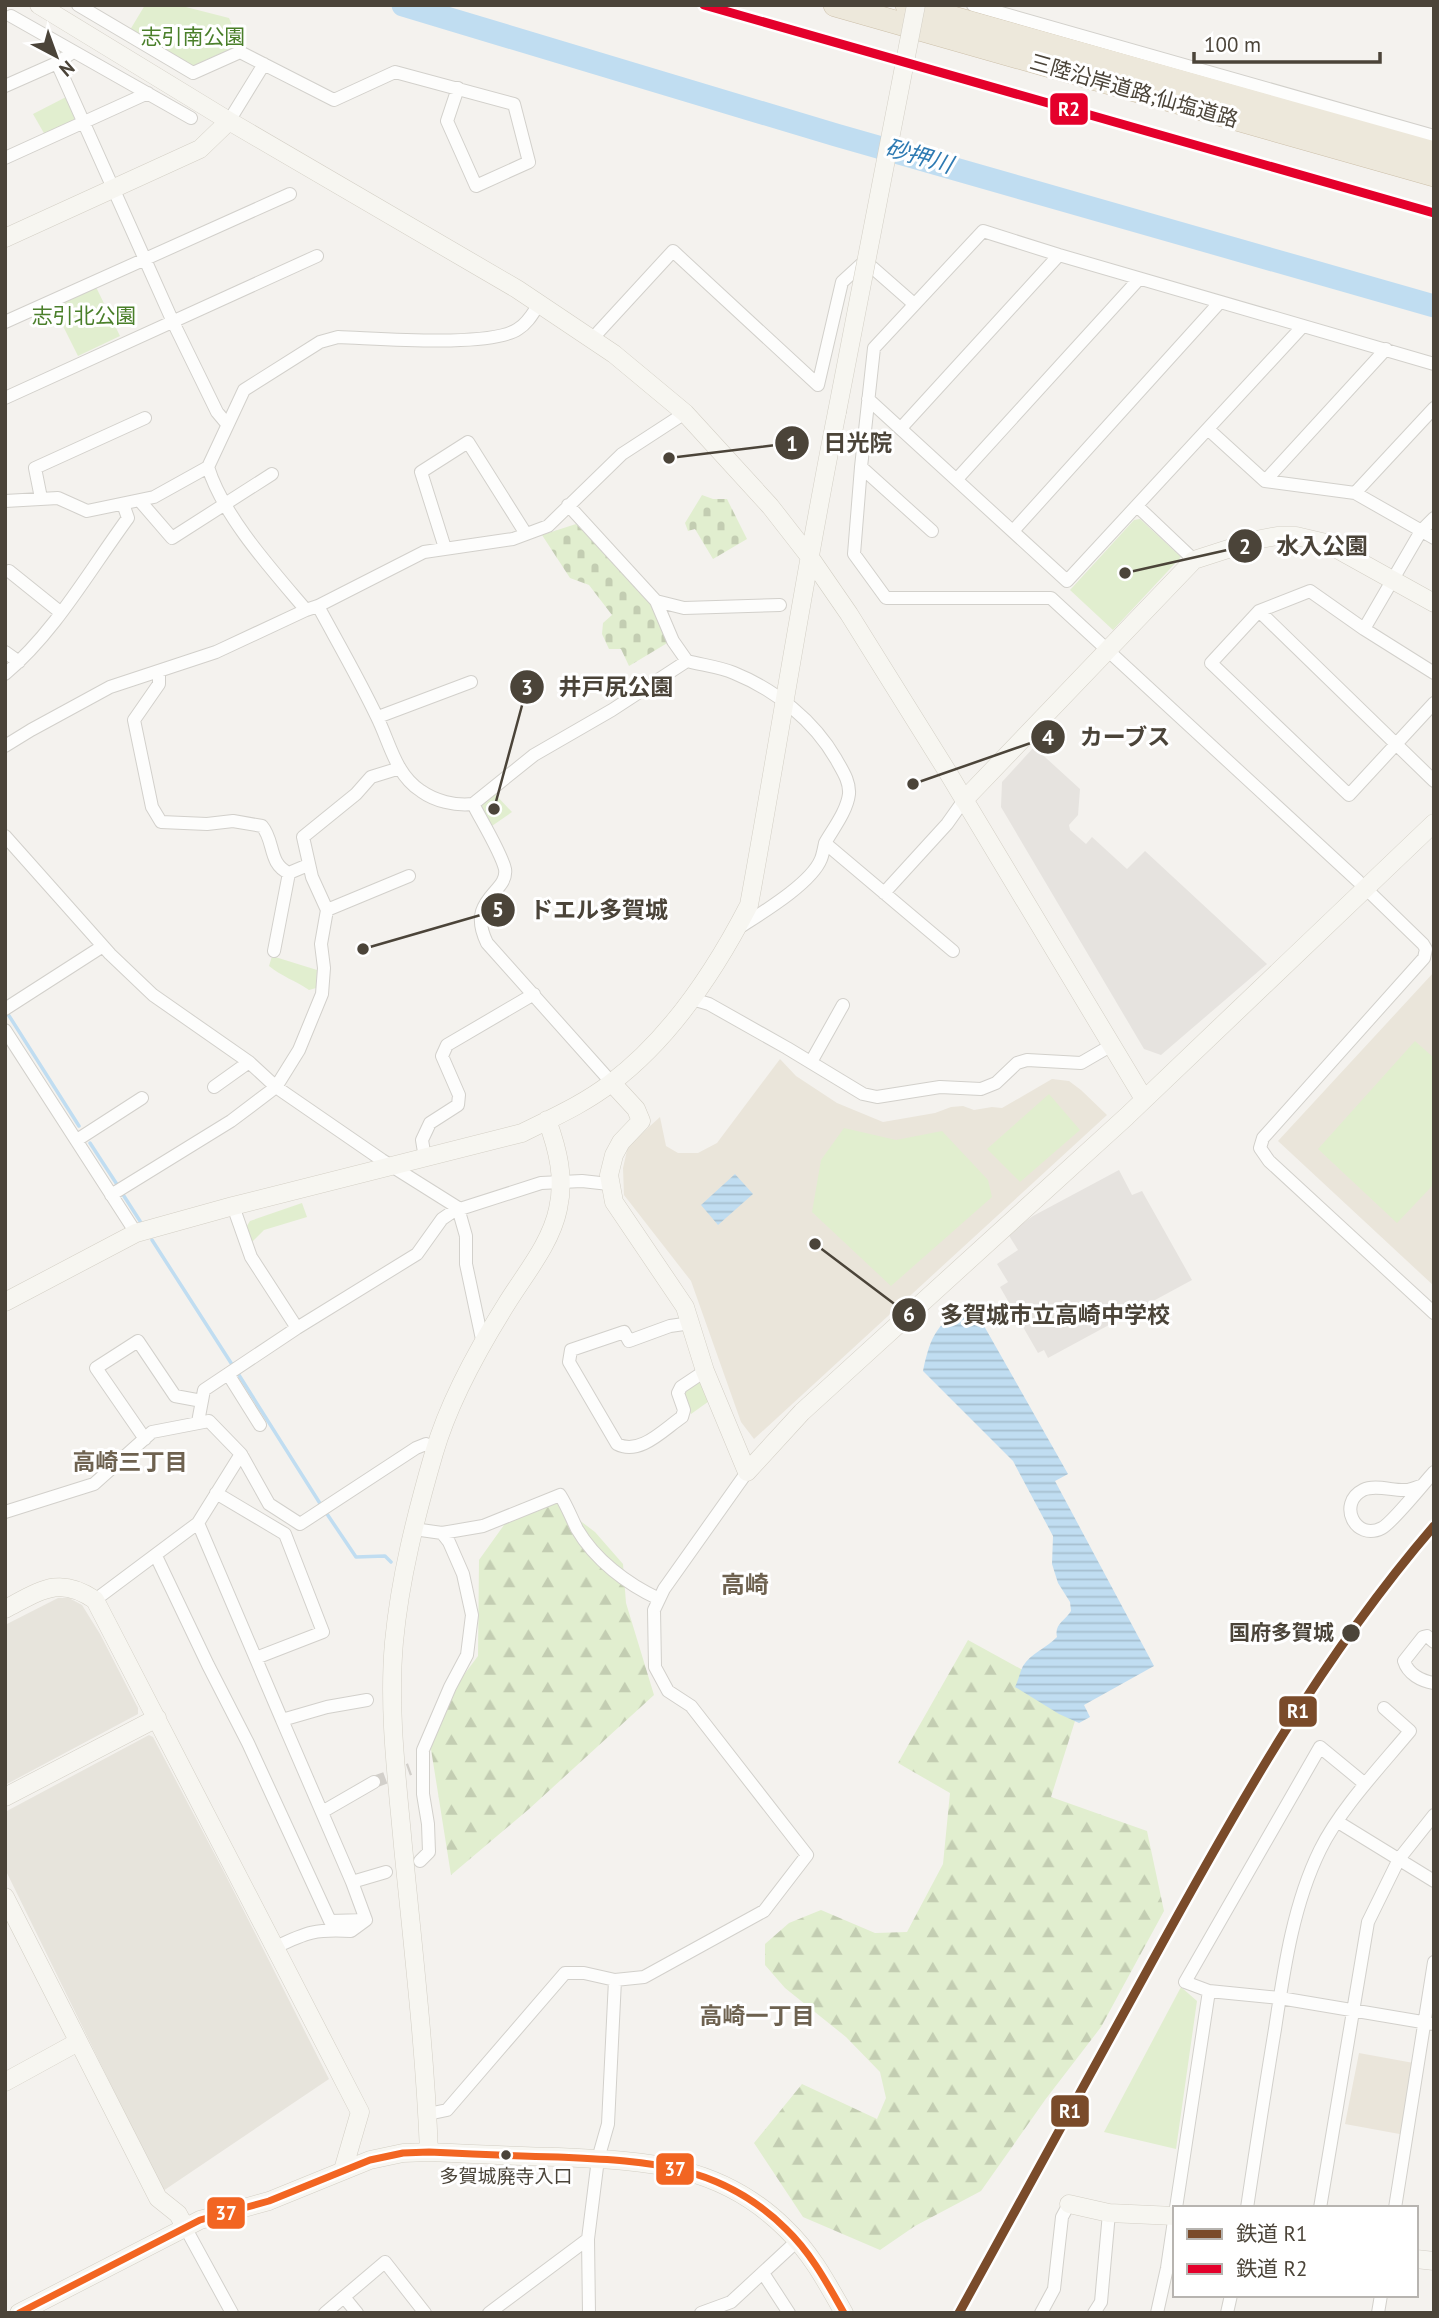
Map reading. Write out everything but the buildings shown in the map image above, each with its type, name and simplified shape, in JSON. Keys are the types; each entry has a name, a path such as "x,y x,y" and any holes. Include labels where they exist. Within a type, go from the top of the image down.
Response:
{"highway":[{"name":"三陸沿岸道路;仙塩道路","path":"835,5 1434,175"},
{"name":"三陸沿岸道路;仙塩道路","path":"907,5 1434,153"}],"street":[{"path":"40,5 229,121 539,304 614,354 685,413 770,506 849,614 1144,1099"},
{"path":"78,5 192,73 240,52 334,100 395,72 458,88 514,104 529,162 476,186 447,121 458,88"},
{"path":"5,1302 136,1233 233,1206 508,1138 547,1121 612,1083 661,1038 692,999 737,929 749,905 786,704 809,556 915,5"},
{"path":"973,5 1434,136"},
{"path":"11,16 191,118"},
{"path":"5,86 57,63 73,52"},
{"path":"57,63 173,321 217,412 227,424"},
{"path":"5,238 200,149 229,121 264,64"},
{"path":"5,158 148,93"},
{"path":"5,322 144,257 290,194"},
{"path":"1434,364 1059,256 982,231 874,348 854,554 886,598 1051,598 1423,944 1426,954 1263,1138 1260,1149 1269,1161 1434,1312"},
{"path":"592,339 673,251 818,386 842,282 865,261 914,304"},
{"path":"5,398 317,256"},
{"path":"901,428 1059,256"},
{"path":"957,479 1139,279"},
{"path":"1013,531 1220,302"},
{"path":"5,501 58,498 87,511 154,497 208,467 244,390 320,342 338,337 467,340 502,336 517,331 527,323 539,304"},
{"path":"868,400 1067,581 1302,327"},
{"path":"1265,481 1386,349"},
{"path":"1355,493 1434,408"},
{"path":"5,746 110,687 216,652 424,552 513,540 548,526 622,454 685,413"},
{"path":"41,498 35,468 145,418"},
{"path":"1209,430 1265,481 1355,493 1434,538"},
{"path":"445,548 421,472 468,442 526,534"},
{"path":"208,467 214,487 224,504 278,578 312,608 378,717 400,768 420,791 435,799 472,804 534,755 612,710 687,661"},
{"path":"861,467 932,531"},
{"path":"140,501 172,538 272,474"},
{"path":"5,674 19,663 60,612 128,518 123,504"},
{"path":"568,505 656,601 673,641 687,661 734,673 767,690 786,704 806,719 827,742 847,779 849,795 825,843 820,861 810,875 775,904 737,929"},
{"path":"1137,506 1194,560"},
{"path":"1364,629 1421,531 1434,517"},
{"path":"884,893 947,824 964,800 1194,560 1256,540 1296,536 1326,544 1434,603"},
{"path":"9,571 60,612"},
{"path":"1434,673 1364,629 1311,591 1259,611 1210,663 1349,795 1434,703"},
{"path":"656,601 684,608 780,605"},
{"path":"1259,611 1434,781"},
{"path":"5,652 19,663"},
{"path":"159,671 159,684 134,720 152,807 161,822 207,824 233,821 262,826 268,833 274,859 280,869 289,873 308,865"},
{"path":"378,717 471,682"},
{"path":"118,1192 231,1121 276,1087 299,1050 322,994 324,968 321,944 327,910 308,865 303,837 356,794 371,777 400,768"},
{"path":"472,804 505,870 503,880 486,900 480,920 481,930 488,943 636,1110 641,1121 621,1142 614,1155 609,1184 614,1202 676,1292 691,1323 705,1371 747,1472"},
{"path":"428,2114 447,2110 565,1973 583,1973 615,1980 644,1977 764,1911 807,1855 691,1706 668,1690 655,1667 654,1610 659,1599 747,1472 802,1412 1144,1099 1434,823"},
{"path":"5,836 103,946 153,995 249,1062 276,1087 460,1209 466,1236 466,1264 482,1344"},
{"path":"825,843 953,951"},
{"path":"274,951 289,873"},
{"path":"327,910 409,876"},
{"path":"7,1008 103,946"},
{"path":"425,1157 422,1140 430,1123 457,1105 459,1095 442,1056 447,1045 534,994"},
{"path":"692,999 709,1004 863,1094 877,1097 940,1087 981,1089 996,1083 1017,1063 1027,1060 1081,1063 1112,1045"},
{"path":"811,1062 843,1005"},
{"path":"5,1030 76,1140 118,1192 136,1233"},
{"path":"214,1087 249,1062"},
{"path":"76,1140 142,1098"},
{"path":"429,2152 421,2021 396,1765 392,1704 394,1643 402,1580 435,1450 482,1344 552,1228 559,1209 561,1166 547,1121"},
{"path":"198,1422 204,1390 297,1328 417,1254 442,1219 460,1209 541,1183 582,1181 609,1184"},
{"path":"233,1206 251,1257 297,1328"},
{"path":"691,1323 670,1326 629,1341 624,1332 583,1344 571,1350 569,1362 617,1444 625,1448 642,1445 682,1417 684,1410 678,1393 681,1387 705,1371"},
{"path":"145,1439 96,1368 138,1341 174,1396 202,1401"},
{"path":"233,1371 260,1425"},
{"path":"5,1512 93,1484 152,1432 198,1422 209,1421 241,1454 269,1504 300,1524 416,1448 426,1444 435,1450"},
{"path":"95,1600 198,1524 241,1454"},
{"path":"1422,1486 1407,1490 1367,1487 1356,1494 1349,1508 1350,1517 1358,1527 1367,1531 1382,1528 1422,1486 1434,1472"},
{"path":"216,1493 285,1534 323,1632 256,1658"},
{"path":"414,1529 442,1533 483,1526 560,1495 577,1528 598,1559 659,1599"},
{"path":"198,1524 366,1920"},
{"path":"420,1861 429,1852 428,1824 417,1767 450,1688 467,1656 472,1615 463,1574 449,1542 442,1533"},
{"path":"156,1556 248,1743 330,1921 366,1920"},
{"path":"5,1609 43,1589 59,1586 79,1589 95,1600 360,2112 343,2170"},
{"path":"1434,1642 1427,1636 1423,1637 1404,1661 1405,1666 1421,1681 1434,1684"},
{"path":"282,1720 327,1707 367,1700"},
{"path":"1247,2206 1293,1926 1306,1881 1321,1847 1338,1822 1365,1784 1410,1731 1384,1708"},
{"path":"5,1797 157,1718"},
{"path":"1365,1784 1320,1748 1185,1982 1209,1991 1280,1998 1429,2023"},
{"path":"322,1812 374,1782"},
{"path":"1321,2206 1368,1922 1399,1859 1434,1815"},
{"path":"1338,1822 1434,1881"},
{"path":"352,1882 386,1872"},
{"path":"5,1897 158,2198 176,2211 232,2313"},
{"path":"276,1947 308,1932 324,1929 351,1931 366,1920"},
{"path":"1395,2206 1429,2023 1434,1962"},
{"path":"589,2313 588,2239 598,2159 608,2124 615,1980"},
{"path":"1176,2206 1209,1991"},
{"path":"5,2082 78,2042"},
{"path":"19,2313 200,2220 269,2201 370,2160 403,2153 429,2152 598,2159 666,2165 703,2175 759,2206 797,2241 815,2263 844,2313"},
{"path":"1041,2313 1054,2290 1062,2217 1069,2204 1109,2213 1173,2215"},
{"path":"1094,2313 1101,2302 1109,2213"},
{"path":"1157,2313 1173,2228"},
{"path":"489,2313 588,2239"},
{"path":"701,2313 730,2302 797,2241"},
{"path":"325,2313 385,2262 425,2313"},
{"path":"763,2273 789,2313"},
{"path":"344,2297 357,2313"}],"shaded area":[{"path":"1034,747 1080,789 1078,815 1069,825 1070,830 1086,844 1092,837 1127,869 1145,851 1267,964 1161,1055 1144,1049 1001,807 1002,782"},
{"path":"1434,972 1434,1286 1278,1141"},
{"path":"780,1059 796,1076 837,1103 883,1122 935,1113 951,1107 963,1106 974,1110 1002,1108 1052,1079 1069,1081 1107,1115 754,1439 741,1422 691,1281 624,1195 623,1168 628,1146 660,1117 666,1146 678,1153 698,1153 717,1143"},
{"path":"1119,1170 1132,1195 1142,1191 1192,1280 1048,1358 1044,1350 1038,1353 1000,1287 1008,1282 997,1264 1018,1250 1008,1234 1033,1216"},
{"path":"58,1598 69,1598 82,1605 100,1634 138,1708 138,1714 5,1785 5,1625"},
{"path":"149,1735 153,1737 223,1870 329,2079 163,2191 5,1869 5,1812"},
{"path":"1359,2053 1419,2064 1405,2135 1345,2124"}],"green space":[{"name":"志引南公園","path":"145,5 178,5 229,18 240,45 192,66 130,30"},
{"path":"68,96 75,117 73,122 45,135 33,114"},
{"name":"志引北公園","path":"94,283 120,336 78,356 51,302"},
{"path":"702,495 713,499 727,499 747,539 713,559 695,529 688,531 685,523"},
{"path":"1140,519 1181,557 1113,630 1070,590 1134,520"},
{"path":"576,524 654,603 669,642 629,666 621,649 609,649 602,634 603,623 612,615 589,585 570,578 542,535"},
{"path":"494,793 512,812 489,828 479,805"},
{"path":"272,956 317,970 316,988 309,990 274,970 269,966"},
{"path":"1415,1041 1434,1058 1434,1184 1397,1223 1318,1149"},
{"path":"1049,1094 1080,1130 1020,1182 987,1149"},
{"path":"844,1128 896,1140 942,1131 988,1180 992,1197 891,1286 812,1212 821,1160"},
{"path":"302,1203 307,1217 264,1230 252,1242 245,1229 250,1221"},
{"path":"703,1379 712,1399 691,1414 682,1395"},
{"path":"550,1498 595,1532 623,1564 626,1603 654,1695 529,1809 451,1875 427,1724 478,1656 479,1560 519,1504"},
{"path":"968,1640 1081,1702 1051,1797 1147,1831 1164,1911 1101,2027 981,2191 915,2226 880,2250 803,2217 754,2143 802,2084 877,2119 886,2098 880,2072 846,2037 785,1988 765,1965 765,1944 789,1923 821,1910 875,1933 907,1932 943,1864 950,1793 898,1763"},
{"path":"1181,1987 1197,2001 1176,2149 1104,2132"}],"water":[{"path":"735,1174 753,1194 718,1225 701,1205"},
{"path":"971,1303 1068,1474 1055,1481 1154,1666 1084,1705 1090,1717 1079,1723 1015,1687 1023,1666 1057,1637 1059,1626 1071,1611 1070,1602 1058,1583 1052,1564 1053,1536 1013,1461 923,1371 937,1331 950,1317"}],"waterway":[{"name":"砂押川","path":"403,5 836,135 1434,306"},
{"path":"6,1011 79,1126"},
{"path":"90,1143 118,1186"},
{"path":"122,1193 140,1221"},
{"path":"152,1240 233,1366"},
{"path":"237,1372 321,1505"},
{"path":"325,1511 356,1557 385,1556 391,1562"}],"tunnel":[{"path":"374,1782 410,1769"}],"railway":[{"path":"704,5 1434,213"}],"rail line":[{"name":"R2","path":"704,5 1434,213"},
{"name":"R1","path":"959,2313 1184,1903 1282,1736 1354,1628 1434,1526"}],"transit line":[{"name":"37","path":"19,2313 200,2220 269,2201 370,2160 403,2153 429,2152 621,2161 651,2164 708,2178 735,2190 761,2207 786,2229 811,2258 844,2313"}],"place":[{"name":"日光院","path":"669,458"},
{"name":"水入公園","path":"1125,573"},
{"name":"カーブス","path":"913,784"},
{"name":"井戸尻公園","path":"494,809"},
{"name":"ドエル多賀城","path":"363,949"},
{"name":"多賀城市立高崎中学校","path":"815,1244"},
{"name":"国府多賀城","path":"1351,1633"},
{"name":"多賀城廃寺入口","path":"506,2155"}],"district":[{"name":"高崎三丁目","path":"130,1462"},
{"name":"高崎","path":"745,1585"},
{"name":"高崎一丁目","path":"757,2016"}]}
